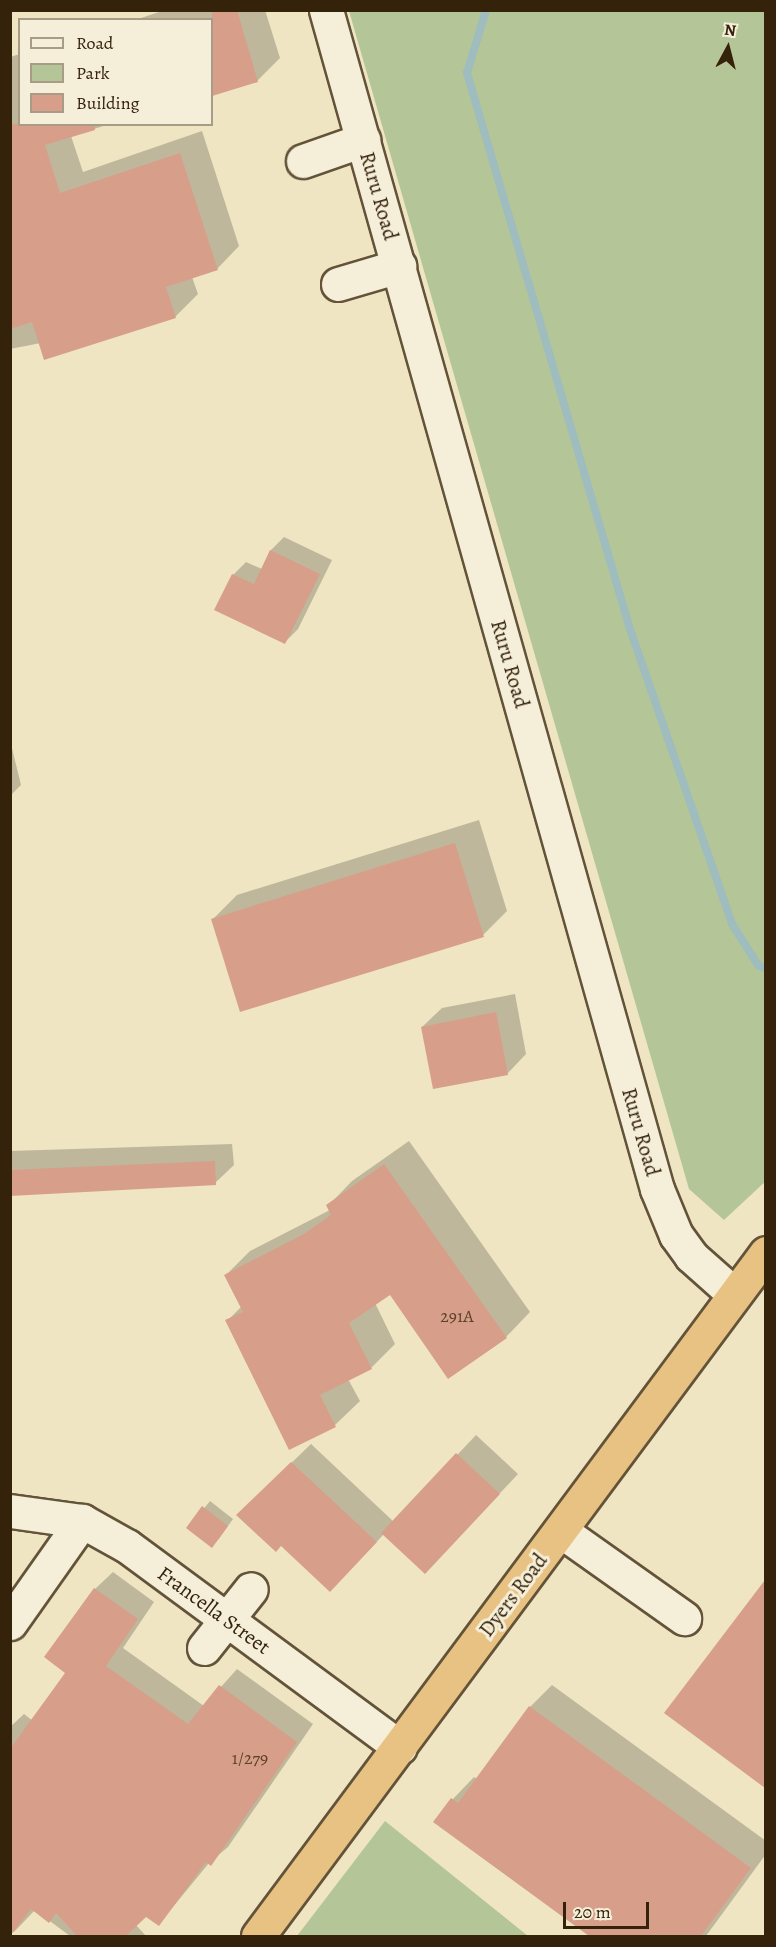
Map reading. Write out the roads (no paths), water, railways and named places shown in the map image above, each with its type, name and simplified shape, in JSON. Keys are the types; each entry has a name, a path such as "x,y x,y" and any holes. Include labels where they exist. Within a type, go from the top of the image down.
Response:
{"highway":[{"name":"Dyers Road","path":"258,1936 561,1531 765,1253"}],"street":[{"name":"Ruru Road","path":"326,10 657,1189 676,1235 691,1256 734,1294"},
{"path":"303,161 363,140"},
{"path":"338,284 399,266"},
{"name":"Francella Street","path":"10,1511 82,1521 127,1546 400,1747"},
{"path":"10,1623 82,1521"},
{"path":"561,1531 684,1618"},
{"path":"204,1648 251,1589"}],"waterway":[{"path":"486,10 467,73 630,629 732,924 758,965 766,969"}]}
